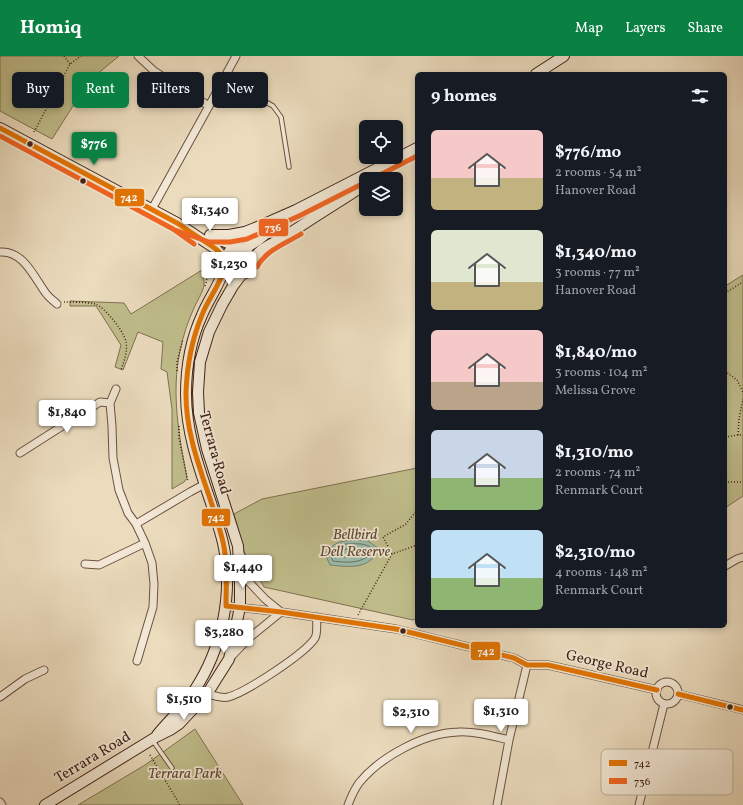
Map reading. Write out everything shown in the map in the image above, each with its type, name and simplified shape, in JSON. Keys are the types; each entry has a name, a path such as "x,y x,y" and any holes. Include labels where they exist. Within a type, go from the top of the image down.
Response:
{"street":[{"path":"138,56 154,72 209,106"},
{"path":"227,72 236,56"},
{"path":"539,72 564,56"},
{"path":"152,209 212,100"},
{"path":"0,128 177,223 216,249 225,262 229,272 233,274 242,274 249,268 253,258 264,248 284,237 359,189"},
{"path":"384,172 415,150"},
{"path":"210,235 229,235 245,232 296,210 415,150"},
{"path":"225,262 229,252 233,249 241,249 258,240 296,210"},
{"path":"177,223 210,235 241,249 249,255 251,264"},
{"path":"0,252 16,255 22,260 46,294 56,304"},
{"name":"Terrara Road","path":"154,738 195,691 209,663 219,636 226,606 226,564 223,543 189,430 186,411 187,376 196,330 202,314 223,274 225,262"},
{"name":"Terrara Road","path":"242,274 233,286 214,319 204,345 200,362 198,392 199,413 207,449 250,583 265,599 281,612"},
{"path":"116,389 110,403 113,458 118,490 128,513 136,524 152,562 154,584 153,607 137,661"},
{"path":"20,453 100,402 110,403"},
{"path":"136,524 205,484 217,482"},
{"path":"85,564 99,565 144,543"},
{"name":"Terrara Road","path":"45,805 179,724 207,694 229,659 240,607 238,546"},
{"path":"727,565 743,557"},
{"path":"226,606 240,607"},
{"name":"George Road","path":"240,607 396,629 514,658 528,665 548,665 657,690"},
{"path":"229,659 249,638 281,612"},
{"path":"207,694 226,698 240,694 282,666 306,649 316,637 317,617"},
{"path":"497,805 509,740 528,665"},
{"path":"0,697 25,679 44,670"},
{"path":"668,683 676,688 678,694 677,698 673,703 664,704 658,699 657,690 661,685 668,683"},
{"path":"678,694 743,710"},
{"path":"653,749 664,704"},
{"path":"348,805 352,794 359,784 378,765 409,745 423,739 434,735 470,732 509,740"},
{"path":"639,805 641,795"}],"lane":[{"path":"268,103 273,106 281,117 289,167"},
{"path":"154,738 172,768"}],"path":[{"path":"64,56 70,64"},
{"path":"34,132 70,64 81,56"},
{"path":"202,256 206,253"},
{"path":"727,292 743,282"},
{"path":"56,304 65,302 97,304 108,314 123,334 127,343 125,358 121,370"},
{"path":"727,373 736,380 743,392"},
{"path":"738,435 739,418 743,399"},
{"path":"727,436 743,435"},
{"path":"727,482 743,482"},
{"path":"392,554 383,537 406,524 415,513"},
{"path":"353,623 392,554 415,546"},
{"path":"150,756 180,805"}],"green space":[{"path":"0,56 119,56 100,72 72,72 72,108 52,139 0,111"},
{"path":"202,270 204,282 203,288 184,334 177,367 177,414 187,478 184,482 172,489 172,409 167,372 161,369 163,342 138,332 123,370 115,367 121,345 96,306 70,306 70,301 124,303 131,314"},
{"path":"743,275 743,496 727,507 727,285"},
{"name":"Bellbird Dell Reserve","path":"415,468 415,619 413,620 264,587 244,552 234,514 262,499"},
{"name":"Terrara Park","path":"195,729 243,805 78,805 145,765"}],"water":[{"path":"359,540 368,541 379,549 370,561 358,566 330,565 325,554 329,549 340,542"}],"transit line":[{"name":"742","path":"0,128 177,223 216,249 225,259 220,281 205,308 195,333 189,362 186,392 187,411 194,449 218,523 225,550 226,606 281,612 396,629 514,658 527,665 548,665 657,690"},
{"name":"736","path":"0,136 173,229 194,244"},
{"name":"736","path":"386,172 415,157"},
{"name":"736","path":"175,230 209,242 230,242 247,239 299,216 359,186"},
{"name":"736","path":"257,267 265,256 301,234"},
{"name":"742","path":"678,694 743,710"}]}
